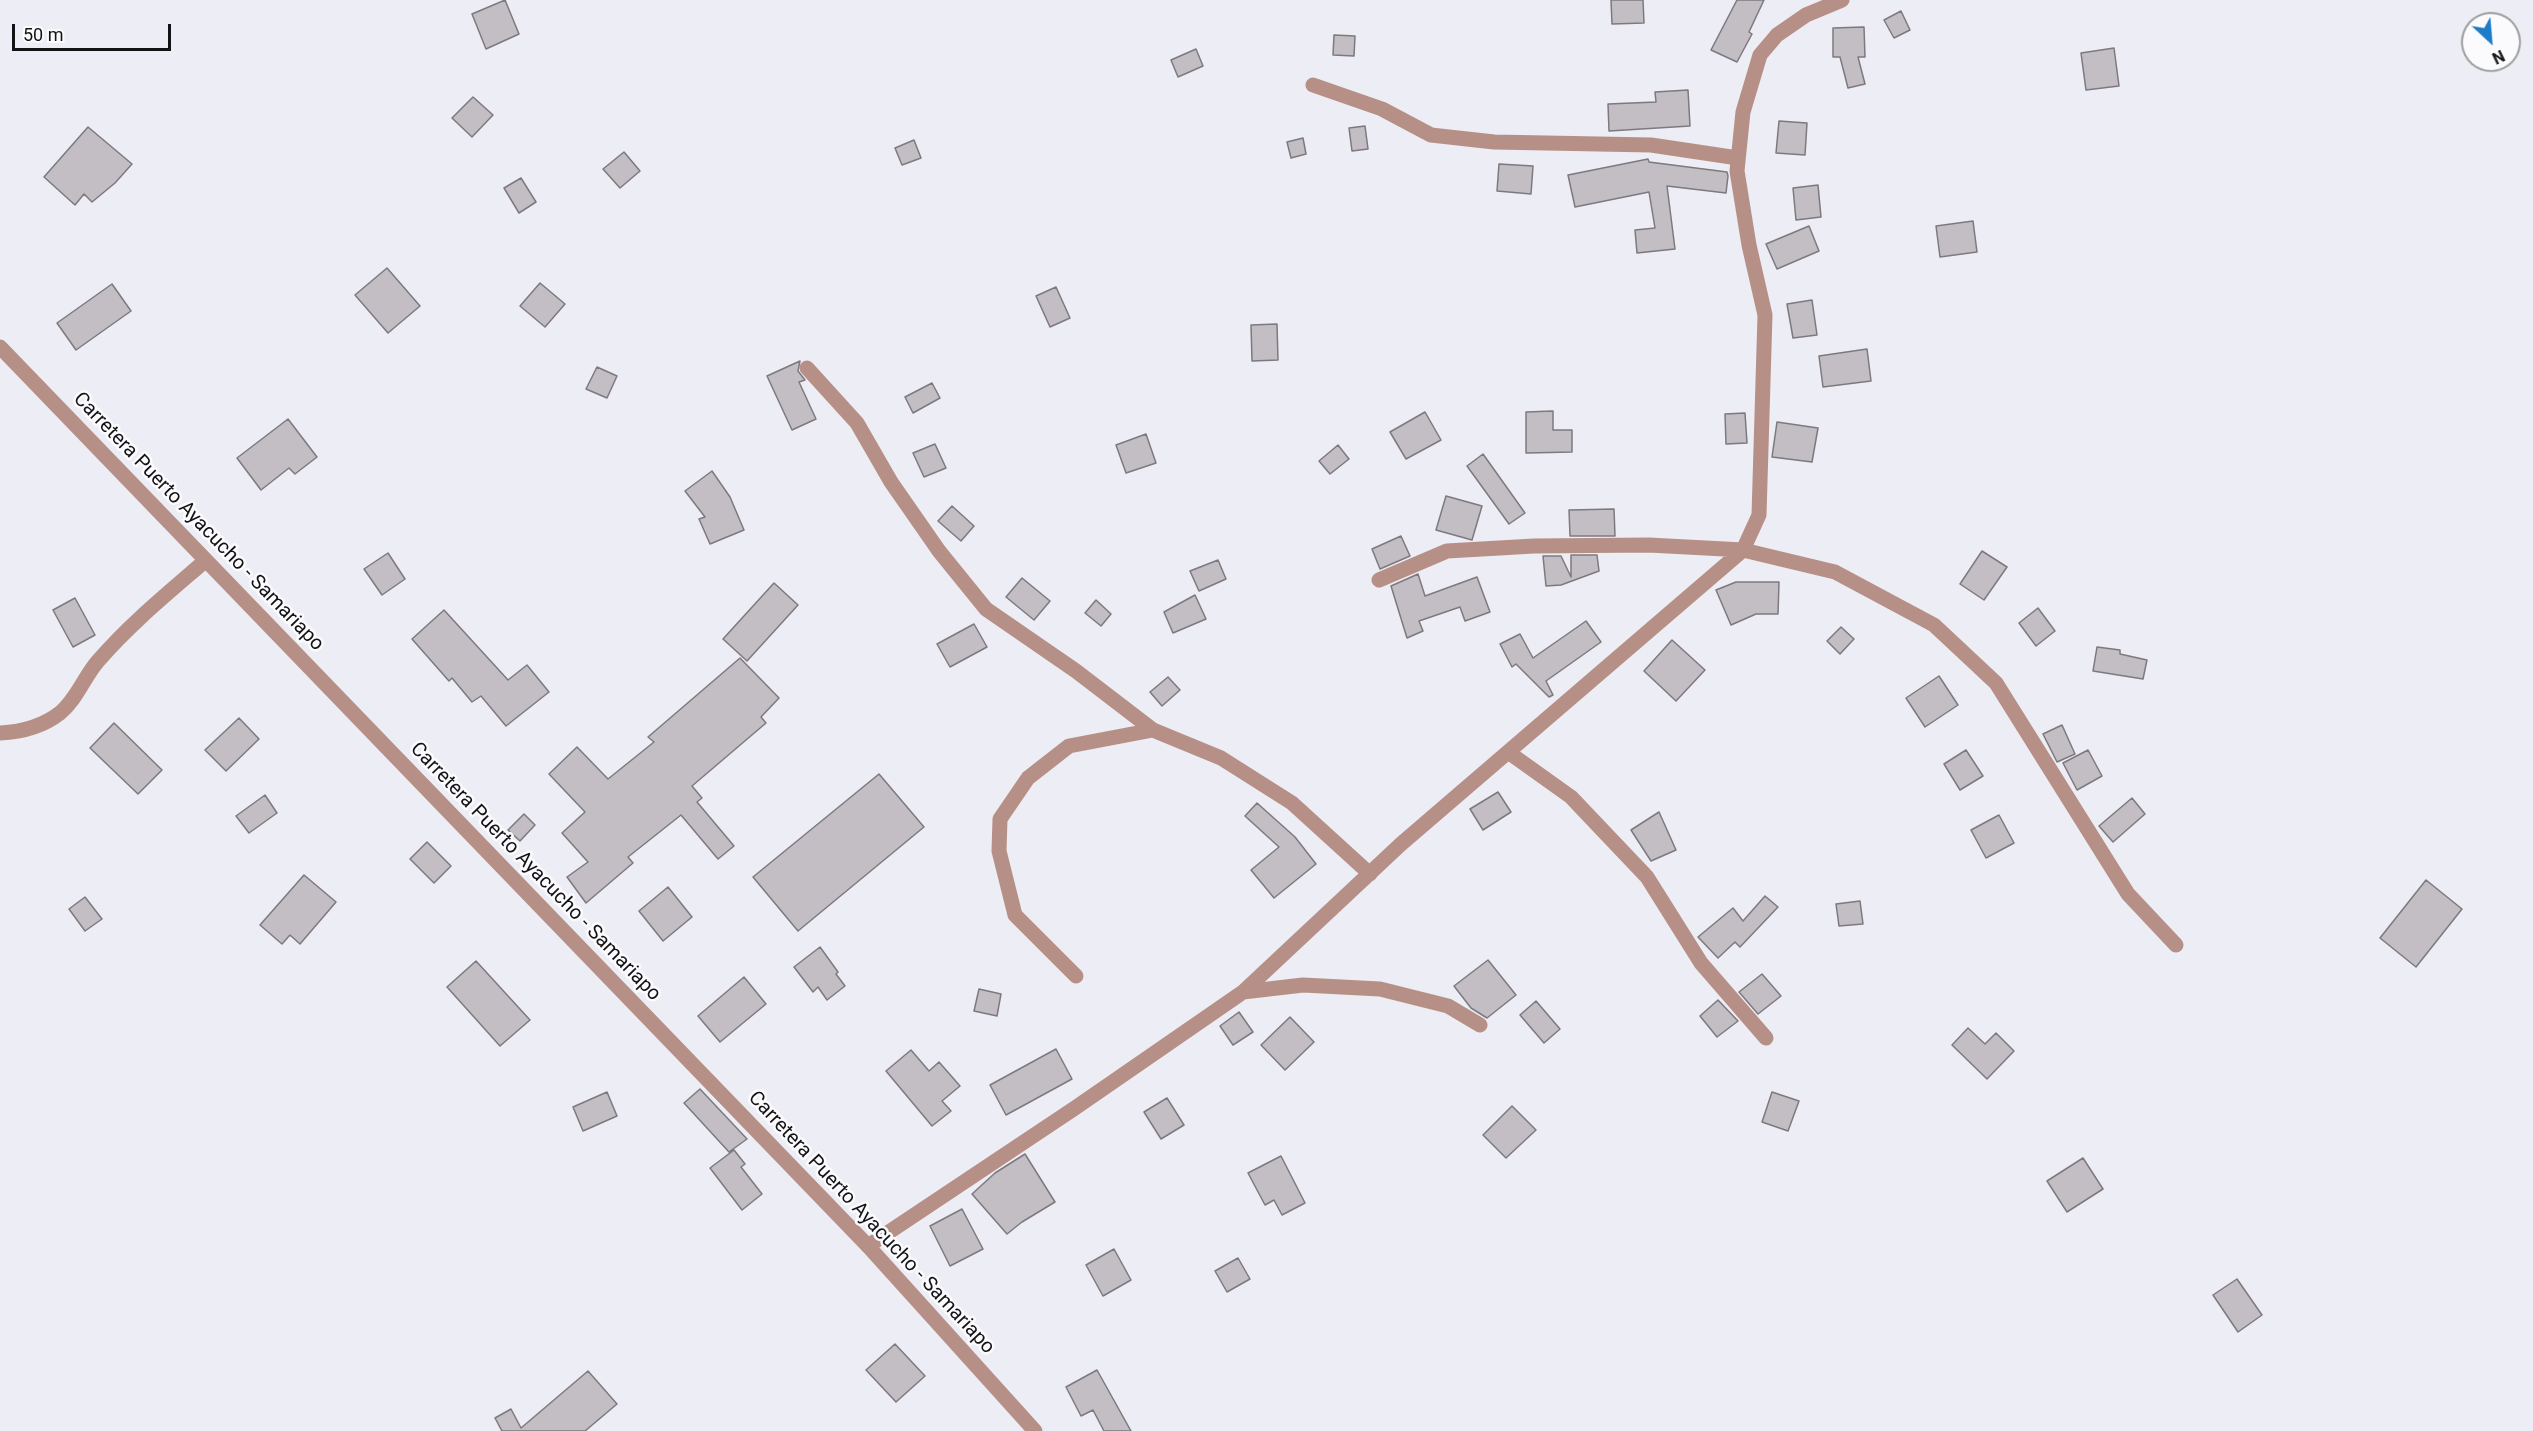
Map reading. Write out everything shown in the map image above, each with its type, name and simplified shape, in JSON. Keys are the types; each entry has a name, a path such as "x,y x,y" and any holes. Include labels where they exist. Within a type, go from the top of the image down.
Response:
{"street":[{"path":"868,1245 1244,992 1370,874 1743,550 1759,515 1765,315 1749,245 1737,171 1743,112 1760,55 1777,35 1806,15 1842,0"},
{"path":"1313,85 1382,109 1431,135 1494,142 1651,145 1738,158"},
{"name":"Carretera Puerto Ayacucho - Samariapo","path":"0,347 868,1245 1035,1431"},
{"path":"807,368 857,423 891,482 939,550 986,609 1076,671 1153,730 1221,758 1292,803 1370,874"},
{"path":"1379,580 1447,551 1534,546 1650,545 1743,550 1835,572 1934,625 1996,682 2128,894 2176,945"},
{"path":"0,733 26,732 60,713 77,693 96,663 146,612 205,561"},
{"path":"1076,976 1016,915 999,851 1000,819 1028,778 1069,746 1153,730"},
{"path":"1508,752 1572,797 1647,877 1701,963 1766,1038"},
{"path":"1244,992 1303,985 1380,989 1448,1006 1480,1025"}],"building":[{"path":"505,0 519,34 486,49 472,14"},
{"path":"1611,0 1643,0 1644,23 1612,24"},
{"path":"1737,0 1764,0 1749,32 1752,34 1737,62 1711,50"},
{"path":"1901,11 1910,30 1894,38 1884,20"},
{"path":"1864,27 1865,57 1858,57 1865,84 1848,88 1840,57 1833,57 1833,28"},
{"path":"1334,35 1355,36 1354,56 1333,55"},
{"path":"2114,48 2119,86 2086,90 2081,53"},
{"path":"1196,49 1203,66 1178,77 1171,60"},
{"path":"1688,90 1690,126 1609,131 1608,104 1656,102 1655,92"},
{"path":"473,97 493,115 472,137 452,118"},
{"path":"1779,121 1807,123 1805,155 1776,153"},
{"path":"1365,126 1368,149 1352,151 1349,128"},
{"path":"88,127 132,164 115,183 92,202 84,194 75,205 44,177"},
{"path":"1303,138 1306,154 1291,158 1287,142"},
{"path":"914,140 921,158 902,165 895,148"},
{"path":"624,152 640,171 620,188 603,169"},
{"path":"1648,159 1649,162 1727,172 1728,176 1726,193 1667,186 1675,249 1637,253 1635,230 1655,228 1649,192 1575,207 1568,175"},
{"path":"1499,164 1533,166 1531,194 1497,191"},
{"path":"521,178 536,202 519,213 504,188"},
{"path":"1818,185 1821,217 1796,220 1793,188"},
{"path":"1973,221 1977,252 1940,257 1936,226"},
{"path":"1809,226 1819,251 1777,269 1766,244"},
{"path":"387,268 420,306 388,333 355,295"},
{"path":"540,283 565,304 545,327 520,306"},
{"path":"112,284 131,311 76,350 57,323"},
{"path":"1056,287 1070,318 1050,327 1036,296"},
{"path":"1812,300 1817,335 1793,338 1787,304"},
{"path":"1277,324 1278,360 1252,361 1251,325"},
{"path":"1867,349 1871,381 1823,387 1819,356"},
{"path":"800,361 798,371 805,380 799,382 816,419 792,430 767,376"},
{"path":"597,367 617,376 607,398 586,389"},
{"path":"932,383 940,398 913,413 905,397"},
{"path":"1553,411 1553,430 1572,430 1572,452 1526,453 1526,412"},
{"path":"1425,412 1441,440 1406,459 1390,432"},
{"path":"1745,413 1747,443 1726,444 1725,414"},
{"path":"288,419 317,457 295,474 289,468 261,490 237,458"},
{"path":"1777,422 1818,428 1812,462 1772,457"},
{"path":"1146,434 1156,463 1126,473 1116,445"},
{"path":"935,444 946,468 924,477 913,453"},
{"path":"1338,445 1349,459 1330,474 1319,461"},
{"path":"1483,454 1525,513 1509,524 1467,466"},
{"path":"712,471 730,497 744,530 710,544 699,519 705,517 685,491"},
{"path":"1446,496 1482,506 1472,540 1436,530"},
{"path":"952,506 974,526 961,541 938,521"},
{"path":"1614,509 1615,536 1570,536 1569,510"},
{"path":"1401,536 1410,556 1380,569 1372,549"},
{"path":"1982,551 2007,567 1984,600 1960,584"},
{"path":"388,553 405,579 382,595 364,569"},
{"path":"1571,555 1597,555 1599,571 1561,585 1546,586 1543,556 1561,556 1571,577"},
{"path":"1218,560 1226,579 1199,591 1190,571"},
{"path":"1418,574 1425,596 1477,577 1490,612 1465,621 1460,607 1419,621 1423,631 1407,638 1391,586"},
{"path":"1022,578 1050,601 1034,620 1006,597"},
{"path":"1736,582 1779,582 1778,614 1756,614 1731,625 1716,590"},
{"path":"774,583 798,605 747,661 723,639"},
{"path":"1195,595 1206,619 1173,633 1164,612"},
{"path":"75,598 95,635 73,647 53,610"},
{"path":"1096,600 1111,614 1101,626 1085,613"},
{"path":"2038,608 2055,631 2036,646 2019,623"},
{"path":"444,610 508,680 527,665 549,692 506,726 481,696 472,702 452,678 449,681 412,639"},
{"path":"1586,621 1601,642 1546,681 1553,695 1549,697 1516,664 1512,667 1500,644 1520,634 1533,658"},
{"path":"974,624 987,647 950,667 937,644"},
{"path":"1841,627 1854,639 1840,654 1827,641"},
{"path":"1672,640 1705,670 1676,701 1644,671"},
{"path":"2097,647 2120,650 2120,654 2147,660 2143,679 2093,671"},
{"path":"740,658 779,698 761,717 766,723 692,786 702,798 697,802 734,846 718,859 681,815 628,857 633,863 586,903 567,877 588,862 562,833 585,812 549,774 577,747 608,779 654,742 648,737"},
{"path":"1939,676 1958,705 1925,727 1906,698"},
{"path":"1168,677 1180,690 1162,706 1150,692"},
{"path":"239,718 259,739 226,771 205,750"},
{"path":"114,723 162,770 138,794 90,748"},
{"path":"2062,725 2075,754 2057,762 2043,734"},
{"path":"1966,750 1983,776 1960,790 1944,764"},
{"path":"2088,750 2102,776 2077,790 2063,763"},
{"path":"879,774 924,827 798,931 753,877"},
{"path":"1498,792 1511,812 1483,830 1470,809"},
{"path":"265,795 277,813 249,833 236,816"},
{"path":"2132,798 2145,814 2113,842 2099,826"},
{"path":"1257,803 1295,837 1316,864 1274,898 1251,870 1279,847 1245,816"},
{"path":"1659,812 1676,850 1651,861 1631,830"},
{"path":"524,814 535,825 520,841 508,830"},
{"path":"1999,815 2014,843 1986,858 1971,830"},
{"path":"427,842 451,866 434,883 410,859"},
{"path":"304,875 336,902 300,944 290,935 282,944 260,925"},
{"path":"2426,880 2462,909 2416,967 2380,938"},
{"path":"668,887 692,917 663,941 639,911"},
{"path":"1765,896 1778,907 1740,947 1735,942 1718,958 1698,937 1733,908 1743,921"},
{"path":"85,897 102,919 85,931 69,909"},
{"path":"1860,901 1863,924 1839,926 1836,904"},
{"path":"820,947 845,986 827,1000 818,987 813,992 794,967"},
{"path":"1488,960 1516,995 1487,1018 1471,1008 1454,986"},
{"path":"476,961 530,1020 500,1046 447,987"},
{"path":"1762,974 1781,996 1758,1014 1739,992"},
{"path":"744,977 766,1004 720,1042 698,1016"},
{"path":"979,989 1001,994 997,1016 974,1011"},
{"path":"1718,1000 1738,1021 1717,1037 1700,1016"},
{"path":"1536,1001 1560,1029 1544,1043 1520,1015"},
{"path":"1239,1012 1253,1032 1233,1045 1220,1026"},
{"path":"1290,1017 1314,1042 1285,1070 1261,1045"},
{"path":"1968,1028 1985,1044 1996,1033 2014,1051 1987,1079 1952,1045"},
{"path":"1056,1049 1072,1079 1006,1115 990,1085"},
{"path":"911,1050 929,1071 939,1062 960,1086 942,1101 951,1111 932,1126 886,1071"},
{"path":"700,1089 747,1139 729,1152 684,1103"},
{"path":"607,1092 617,1116 583,1131 573,1107"},
{"path":"1772,1092 1799,1101 1788,1131 1762,1122"},
{"path":"1167,1098 1184,1125 1161,1139 1144,1112"},
{"path":"1512,1106 1536,1130 1506,1158 1483,1135"},
{"path":"734,1150 745,1164 741,1167 762,1194 742,1210 710,1168"},
{"path":"1025,1154 1055,1202 1007,1234 972,1194 995,1173"},
{"path":"1281,1156 1305,1203 1282,1215 1274,1200 1265,1205 1248,1173"},
{"path":"2083,1158 2103,1189 2067,1212 2047,1181"},
{"path":"962,1209 983,1249 950,1266 930,1226"},
{"path":"1114,1249 1131,1280 1103,1296 1086,1265"},
{"path":"1238,1258 1250,1279 1227,1292 1215,1271"},
{"path":"2237,1279 2262,1315 2238,1332 2213,1295"},
{"path":"895,1344 925,1376 896,1402 866,1370"},
{"path":"1097,1370 1131,1431 1104,1431 1093,1410 1081,1416 1066,1387"},
{"path":"588,1371 617,1404 585,1431 502,1431 495,1418 511,1409 521,1428"}]}
